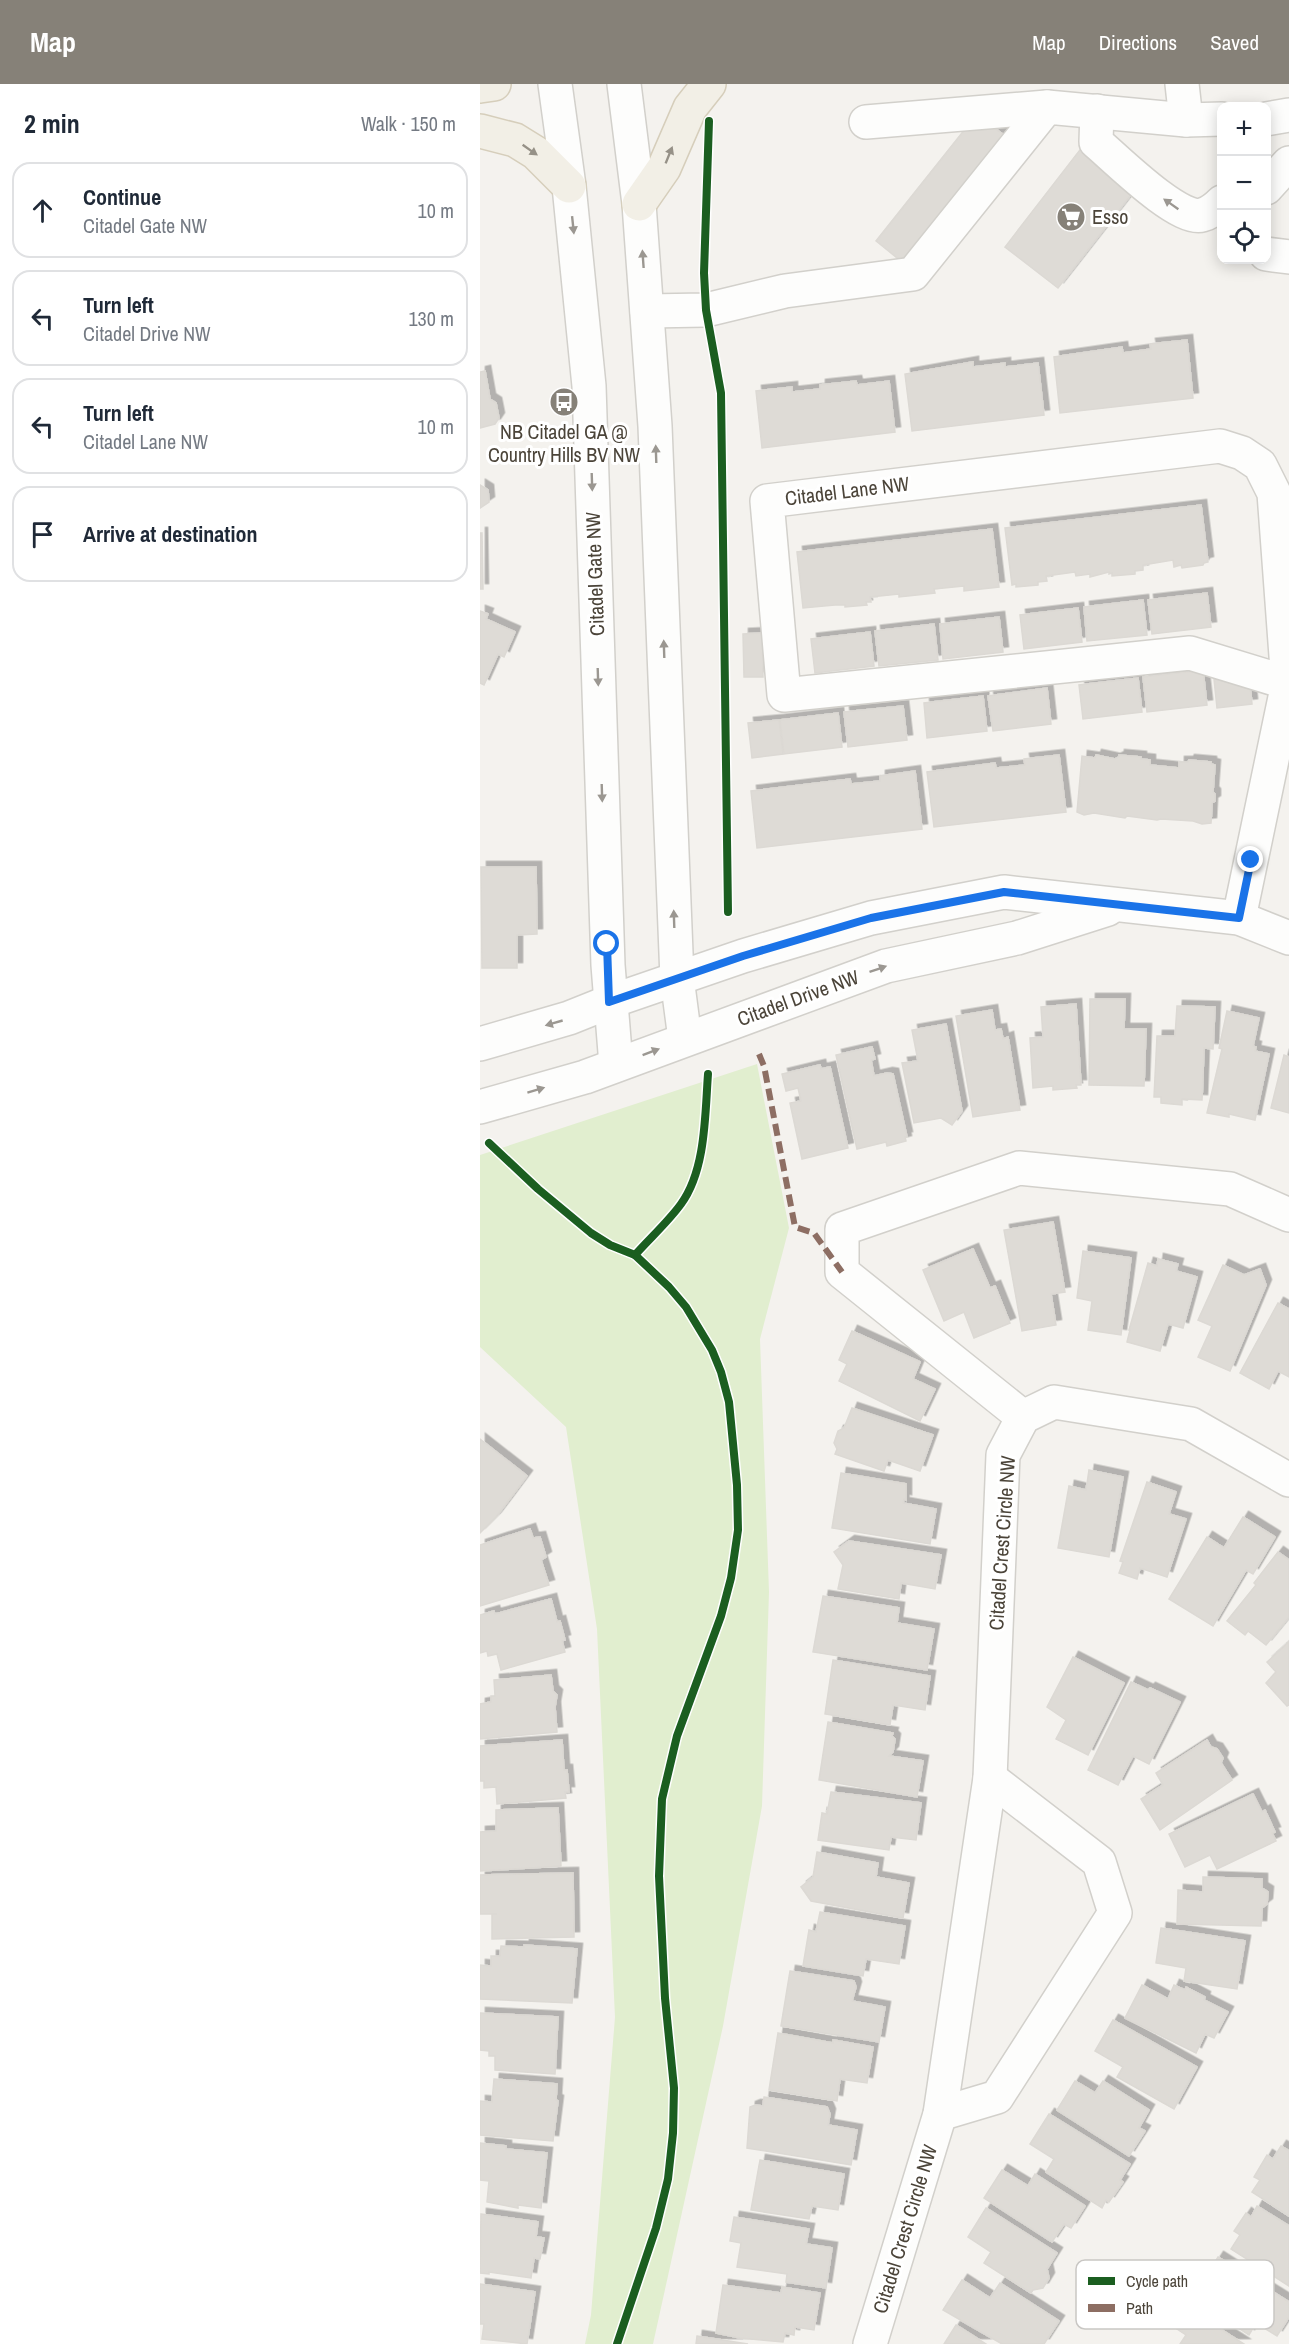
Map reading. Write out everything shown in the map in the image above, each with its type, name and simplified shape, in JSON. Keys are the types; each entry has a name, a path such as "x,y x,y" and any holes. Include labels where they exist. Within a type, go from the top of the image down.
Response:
{"main road":[{"path":"480,86 494,84"},
{"path":"639,204 664,168 690,108 709,84"},
{"path":"480,131 515,140 536,153 569,186"}],"street":[{"name":"Citadel Gate NW","path":"555,84 569,186 589,386 609,1002 616,1065"},
{"path":"624,84 639,204 647,311 655,438 677,978 685,1039"},
{"path":"1182,84 1186,120"},
{"path":"647,311 706,310 785,291 913,274 1047,107"},
{"path":"866,122 1047,107 1186,120 1217,120"},
{"path":"1097,111 1096,142 1150,189 1186,214 1201,216 1217,207"},
{"path":"1271,183 1289,163"},
{"path":"1271,255 1289,257"},
{"name":"Citadel Lane NW","path":"1239,918 1288,683 1274,493 1260,465 1242,453 1220,446 767,501 784,695 1190,653 1288,683"},
{"name":"Citadel Drive NW","path":"480,1044 569,1018 743,956 871,918 1004,892 1239,918 1289,938"},
{"name":"Citadel Drive NW","path":"480,1107 585,1077 886,966 1017,938 1122,905"},
{"path":"1289,1215 1230,1189 1019,1168 842,1229 842,1272 1023,1417 1054,1402 1191,1424 1289,1480"},
{"name":"Citadel Crest Circle NW","path":"870,2344 940,2114 990,1778 1003,1455 1023,1417"},
{"path":"940,2114 997,2097 1115,1913 1099,1862 990,1778"}],"green space":[{"path":"757,1064 789,1228 760,1339 769,1592 762,1806 723,2026 653,2344 585,2344 591,2315 615,2017 597,1629 566,1427 480,1347 480,1155"}],"building":[{"path":"977,114 1009,139 907,266 876,241"},
{"name":"Esso","path":"1083,146 1137,187 1058,288 1005,247"},
{"path":"1187,340 1193,398 1060,413 1054,357 1122,347 1123,353 1151,349 1150,344"},
{"path":"973,362 973,367 1005,363 1005,367 1038,363 1044,415 912,431 905,374"},
{"path":"485,371 490,399 496,403 499,418 495,424 480,428 480,372"},
{"path":"856,381 857,385 889,381 895,432 762,448 756,391 792,387 792,392 820,389 820,385"},
{"path":"480,485 488,490 489,502 480,508"},
{"path":"1201,505 1208,562 1203,565 1174,567 1173,560 1143,565 1143,570 1135,571 1135,574 1112,576 1109,572 1090,577 1090,574 1076,576 1075,572 1046,576 1047,581 1038,582 1038,585 1016,587 1016,584 1012,585 1005,528"},
{"path":"992,529 999,587 964,591 964,586 934,589 935,593 870,597 871,602 866,602 867,605 803,608 797,552"},
{"path":"480,533 482,533 483,589 480,589"},
{"path":"1207,593 1211,627 1152,634 1148,600"},
{"path":"1143,600 1147,635 1087,641 1084,607"},
{"path":"1078,608 1082,642 1024,649 1020,615"},
{"path":"480,611 488,614 486,619 515,632 504,657 498,654 484,685 480,683"},
{"path":"999,617 1003,652 943,659 940,624"},
{"path":"934,624 938,660 879,666 875,631"},
{"path":"870,632 874,666 815,673 811,639"},
{"path":"762,633 763,677 744,677 743,634"},
{"path":"1203,670 1207,705 1147,712 1143,677"},
{"path":"1249,675 1252,704 1217,708 1214,679"},
{"path":"1138,678 1142,712 1083,719 1079,685"},
{"path":"1047,688 1051,724 993,731 988,696"},
{"path":"983,696 987,731 927,738 924,703"},
{"path":"903,706 907,740 848,747 844,712"},
{"path":"838,713 842,747 784,754 780,720"},
{"path":"779,720 783,754 752,758 748,723"},
{"path":"1059,755 1066,812 934,827 927,772 995,763 996,768 1025,765 1024,759"},
{"path":"1096,755 1115,759 1119,755 1141,757 1141,759 1150,760 1150,765 1179,768 1179,762 1189,760 1211,762 1215,765 1213,792 1215,801 1212,803 1211,823 1127,816 1125,818 1094,813 1084,815 1077,812 1082,756 1095,758"},
{"path":"915,771 922,829 757,848 751,791 850,779 851,784 880,781 880,776"},
{"path":"481,867 536,867 537,934 517,935 517,968 482,968"},
{"path":"1090,999 1125,999 1124,1029 1146,1029 1144,1086 1089,1085"},
{"path":"1076,1004 1081,1085 1076,1085 1077,1088 1053,1090 1053,1086 1033,1088 1030,1038 1043,1037 1041,1007"},
{"path":"1177,1006 1215,1007 1213,1049 1204,1048 1202,1100 1182,1099 1182,1105 1161,1103 1161,1097 1154,1097 1157,1036 1175,1036"},
{"path":"992,1010 995,1030 1001,1029 1003,1039 1008,1037 1020,1110 973,1117 956,1016"},
{"path":"1227,1011 1259,1018 1253,1046 1256,1047 1255,1051 1269,1054 1255,1120 1229,1114 1229,1117 1207,1113 1222,1049 1219,1048"},
{"path":"946,1024 962,1111 952,1125 941,1118 914,1123 902,1063 918,1061 912,1030"},
{"path":"872,1047 875,1059 871,1060 874,1076 893,1074 907,1137 905,1137 906,1141 887,1146 886,1142 857,1149 836,1055"},
{"path":"1284,1055 1289,1057 1289,1113 1271,1108"},
{"path":"820,1065 821,1069 830,1067 848,1148 802,1159 790,1103 801,1101 798,1088 786,1091 782,1074"},
{"path":"1053,1222 1065,1292 1051,1294 1056,1325 1022,1331 1004,1230"},
{"path":"973,1249 990,1288 995,1286 1010,1323 974,1338 964,1312 944,1321 923,1270"},
{"path":"1083,1251 1131,1258 1121,1335 1088,1330 1092,1301 1077,1298"},
{"path":"1158,1259 1178,1264 1176,1271 1197,1277 1183,1328 1168,1324 1160,1351 1127,1342 1148,1263 1157,1266"},
{"path":"1223,1265 1244,1275 1260,1269 1266,1285 1230,1371 1198,1357 1212,1326 1198,1320"},
{"path":"1278,1303 1289,1309 1289,1377 1278,1371 1269,1389 1240,1373"},
{"path":"852,1331 920,1362 913,1379 935,1389 920,1421 839,1381 847,1364 839,1360"},
{"path":"852,1408 933,1435 920,1471 888,1460 884,1471 835,1454 837,1449 834,1443 838,1431 844,1428"},
{"path":"480,1439 527,1476 496,1517 480,1533"},
{"path":"1089,1470 1123,1477 1109,1557 1058,1548 1069,1486 1086,1490"},
{"path":"841,1473 906,1484 906,1500 904,1499 903,1503 936,1509 930,1544 832,1528"},
{"path":"1147,1482 1176,1492 1169,1514 1186,1519 1167,1577 1140,1568 1137,1579 1119,1573 1123,1562 1120,1561"},
{"path":"1243,1517 1275,1537 1253,1574 1246,1570 1213,1626 1169,1599 1207,1537 1224,1548"},
{"path":"530,1529 533,1538 540,1537 546,1557 541,1560 549,1585 480,1606 480,1545"},
{"path":"849,1541 941,1555 935,1589 901,1583 899,1599 838,1589 843,1565 834,1552"},
{"path":"1278,1552 1289,1560 1289,1617 1266,1645 1248,1631 1245,1635 1227,1621 1256,1585 1254,1583"},
{"path":"823,1596 899,1608 897,1623 934,1629 927,1670 813,1652"},
{"path":"551,1599 557,1622 560,1621 565,1640 562,1641 565,1652 501,1670 497,1654 488,1656 487,1651 480,1653 480,1615 494,1611 495,1614"},
{"path":"1289,1642 1289,1705 1287,1706 1266,1683 1276,1672 1267,1662"},
{"path":"1073,1657 1124,1683 1088,1755 1056,1739 1066,1720 1047,1707"},
{"path":"833,1660 930,1676 925,1710 893,1705 890,1725 825,1714"},
{"path":"551,1675 553,1691 557,1695 555,1707 557,1732 480,1739 480,1704 491,1702 491,1696 495,1696 494,1680"},
{"path":"1131,1682 1180,1702 1149,1764 1133,1756 1118,1785 1088,1770"},
{"path":"828,1722 893,1733 892,1736 895,1739 893,1752 889,1756 923,1761 917,1797 819,1780"},
{"path":"562,1740 564,1770 567,1770 569,1792 565,1792 566,1798 497,1804 496,1787 484,1788 484,1781 480,1781 480,1746"},
{"path":"1207,1740 1223,1758 1221,1763 1232,1780 1160,1830 1141,1799 1163,1785 1156,1773"},
{"path":"831,1792 921,1803 916,1840 891,1837 889,1850 818,1840 822,1813 827,1814"},
{"path":"1253,1794 1262,1812 1265,1810 1275,1832 1272,1833 1276,1841 1217,1869 1210,1855 1185,1867 1169,1834"},
{"path":"558,1808 561,1866 480,1871 480,1832 496,1831 496,1810"},
{"path":"817,1852 878,1863 876,1877 909,1883 903,1918 811,1901 801,1887 813,1877"},
{"path":"573,1873 574,1937 492,1939 492,1914 480,1914 480,1875"},
{"path":"1203,1877 1262,1879 1262,1888 1268,1892 1267,1904 1262,1908 1261,1926 1177,1924 1178,1890 1203,1892"},
{"path":"820,1912 905,1926 899,1964 866,1959 863,1976 803,1966 809,1930 816,1932"},
{"path":"1161,1928 1245,1941 1237,1989 1184,1981 1186,1968 1156,1963"},
{"path":"524,1945 577,1949 572,2003 480,1999 480,1965 491,1966 491,1956 500,1956 501,1946 524,1947"},
{"path":"790,1971 854,1981 856,1987 852,2001 885,2007 879,2042 781,2026"},
{"path":"1142,1985 1168,1999 1174,1985 1185,1990 1186,1987 1205,1997 1204,2000 1228,2012 1214,2038 1205,2034 1196,2053 1125,2018"},
{"path":"480,2013 558,2017 555,2074 495,2070 495,2056 489,2056 489,2051 480,2050"},
{"path":"1113,2020 1197,2067 1174,2109 1117,2077 1123,2067 1095,2051"},
{"path":"778,2033 833,2043 833,2040 873,2047 867,2083 840,2079 837,2101 769,2090"},
{"path":"494,2079 557,2084 556,2100 558,2101 553,2141 480,2135 480,2101 492,2102"},
{"path":"1075,2081 1095,2093 1103,2081 1149,2110 1139,2128 1145,2131 1129,2156 1057,2110"},
{"path":"764,2097 827,2107 830,2114 828,2125 857,2130 851,2165 747,2148 750,2107 763,2106"},
{"path":"1049,2114 1130,2164 1120,2180 1123,2182 1109,2202 1106,2200 1102,2208 1046,2172 1054,2159 1030,2144"},
{"path":"480,2143 506,2146 506,2149 547,2153 541,2208 518,2205 518,2208 487,2202 489,2181 480,2180"},
{"path":"1281,2146 1289,2151 1289,2216 1252,2192 1260,2180 1254,2177 1267,2155 1273,2159"},
{"path":"760,2160 844,2174 838,2210 812,2206 809,2219 751,2210"},
{"path":"1002,2170 1028,2186 1035,2174 1085,2206 1071,2228 1064,2224 1052,2242 984,2198"},
{"path":"1257,2206 1289,2226 1289,2286 1274,2276 1274,2260 1248,2260 1231,2249 1240,2235 1234,2231 1246,2213 1251,2217"},
{"path":"986,2208 1057,2253 1047,2269 1049,2278 1043,2288 1033,2290 1031,2293 984,2263 991,2252 968,2237"},
{"path":"481,2214 538,2222 536,2237 544,2238 540,2259 534,2258 531,2278 489,2272 489,2274 480,2273"},
{"path":"734,2217 809,2229 806,2244 832,2248 826,2288 786,2282 787,2274 737,2267 741,2243 730,2241"},
{"path":"962,2280 990,2298 1000,2283 1059,2321 1044,2344 1002,2344 943,2310"},
{"path":"480,2284 535,2292 527,2344 482,2339 484,2324 480,2324"},
{"path":"723,2285 781,2293 782,2287 820,2293 814,2330 795,2327 794,2335 785,2333 783,2342 716,2333"},
{"path":"1274,2292 1289,2302 1289,2317 1277,2336 1266,2329 1274,2329"},
{"path":"956,2325 986,2344 944,2344"},
{"path":"1177,2329 1220,2329 1244,2344 1180,2344 1186,2335"},
{"path":"1240,2329 1252,2329 1249,2335"},
{"path":"697,2336 748,2344 696,2344"}],"marked path":[{"path":"759,1054 764,1066 795,1227 814,1233 842,1272"}],"cycle path":[{"path":"709,121 704,273 706,310 721,393 728,912"},
{"path":"617,2344 656,2228 668,2179 673,2133 674,2088 665,1998 659,1876 662,1799 677,1736 721,1616 731,1578 738,1530 737,1485 729,1402 721,1372 712,1350 686,1307 669,1287 635,1255 676,1211 689,1190 703,1141 708,1074"},
{"path":"489,1143 538,1189 591,1233 610,1245 635,1255"}],"place":[{"name":"Esso","path":"1071,217"},
{"name":"NB Citadel GA @ Country Hills BV NW","path":"564,402"}],"route":[{"path":"607,944 609,1002 743,956 871,918 1004,892 1239,918 1251,860"}]}
